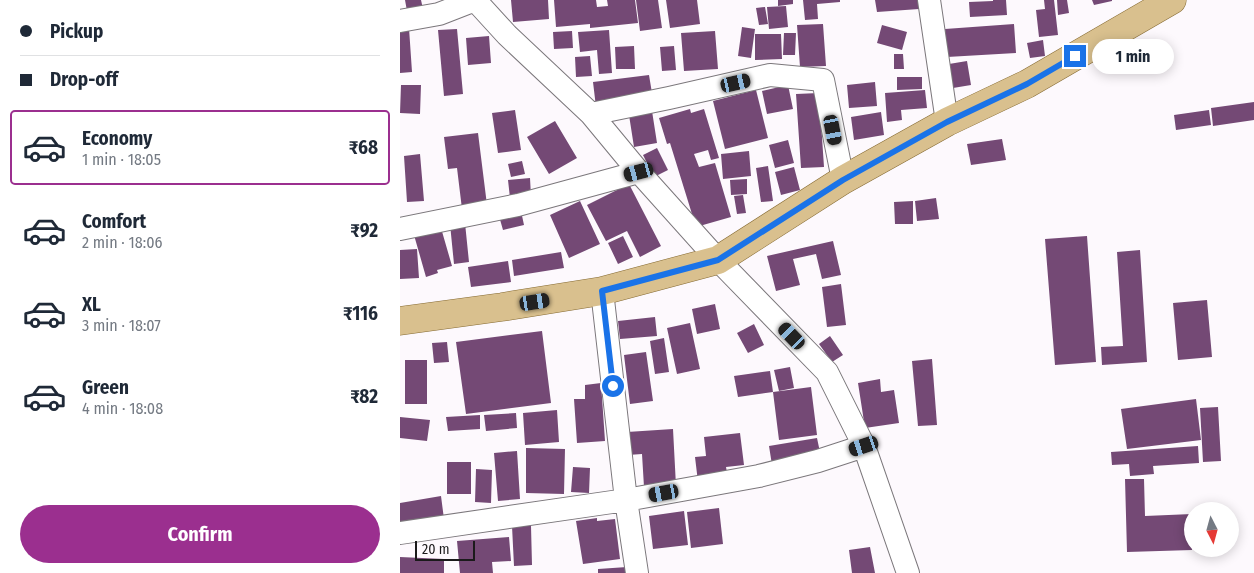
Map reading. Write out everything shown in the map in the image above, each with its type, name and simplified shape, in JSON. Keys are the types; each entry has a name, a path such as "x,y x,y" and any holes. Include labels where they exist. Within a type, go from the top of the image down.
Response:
{"main road":[{"path":"400,321 602,291 718,260 843,180 947,122 1027,84 1172,0"}],"street":[{"path":"400,21 439,14 475,0 507,35 591,114 639,172 718,260 826,372 864,446 908,573"},
{"path":"929,0 947,122"},
{"path":"591,114 770,76 823,80 843,180"},
{"path":"400,229 518,205 639,172"},
{"path":"602,291 626,500 637,573"},
{"path":"400,533 626,500 759,476 818,461 864,446"}],"building":[{"path":"405,0 421,0 423,9 407,11"},
{"path":"511,0 548,0 549,19 513,22"},
{"path":"554,0 596,0 597,7 608,6 607,0 635,0 638,23 590,28 590,24 556,27"},
{"path":"636,0 658,0 662,28 640,31"},
{"path":"666,0 697,0 700,24 670,28"},
{"path":"778,0 793,0 793,4 778,6"},
{"path":"803,0 840,0 840,2 817,4 818,19 805,20"},
{"path":"875,0 919,0 919,9 877,12"},
{"path":"1006,0 1007,15 970,17 969,2"},
{"path":"1044,0 1054,0 1058,35 1039,37 1036,10 1045,9"},
{"path":"1057,0 1067,0 1069,13 1058,15"},
{"path":"1092,0 1112,0 1112,1 1094,5"},
{"path":"786,6 788,27 769,29 767,7"},
{"path":"765,7 768,24 759,25 756,8"},
{"path":"823,24 826,66 800,67 797,25"},
{"path":"1014,24 1016,53 947,57 945,29"},
{"path":"882,25 907,32 902,50 877,43"},
{"path":"742,27 755,29 751,58 738,56"},
{"path":"400,28 409,28 412,72 400,73"},
{"path":"457,29 463,94 444,96 438,30"},
{"path":"609,30 612,73 599,74 597,50 580,52 578,32"},
{"path":"572,31 573,48 554,49 553,32"},
{"path":"715,31 718,69 684,71 681,33"},
{"path":"784,33 796,33 795,55 783,55"},
{"path":"755,34 781,34 782,59 755,60"},
{"path":"489,36 491,63 468,65 466,38"},
{"path":"1043,40 1045,56 1030,58 1027,43"},
{"path":"634,46 635,69 616,69 615,47"},
{"path":"674,46 676,70 662,71 660,47"},
{"path":"894,54 903,54 904,69 894,69"},
{"path":"590,56 592,76 576,77 575,57"},
{"path":"967,61 971,85 953,88 949,64"},
{"path":"649,75 653,99 596,107 593,82"},
{"path":"897,77 922,77 922,89 897,90"},
{"path":"875,82 877,106 849,108 847,85"},
{"path":"401,85 421,85 420,114 400,113"},
{"path":"788,85 793,109 767,114 762,91"},
{"path":"756,90 768,138 725,149 713,101"},
{"path":"925,90 927,108 901,110 902,120 887,122 885,93"},
{"path":"819,93 824,167 801,168 796,94"},
{"path":"1254,102 1254,120 1213,126 1211,108"},
{"path":"690,109 691,113 704,109 719,158 711,160 708,150 694,154 699,167 715,163 731,217 696,227 670,143 667,144 659,118"},
{"path":"515,110 521,150 498,153 492,113"},
{"path":"1209,110 1211,125 1176,130 1174,115"},
{"path":"652,111 657,143 634,147 629,115"},
{"path":"881,112 884,135 854,140 851,117"},
{"path":"555,121 577,158 549,174 527,137"},
{"path":"478,133 487,205 462,209 457,168 448,169 444,137"},
{"path":"1002,139 1006,160 971,165 967,144"},
{"path":"788,140 794,163 775,168 769,145"},
{"path":"657,148 668,170 654,177 643,155"},
{"path":"749,151 751,176 723,179 721,154"},
{"path":"420,154 424,201 407,202 404,156"},
{"path":"522,161 525,174 511,177 508,164"},
{"path":"768,166 773,201 761,202 756,168"},
{"path":"794,167 800,190 781,195 775,172"},
{"path":"530,178 531,196 510,198 508,180"},
{"path":"747,179 747,194 731,195 730,180"},
{"path":"629,184 661,246 640,257 627,231 606,241 587,205"},
{"path":"743,195 746,213 737,214 734,196"},
{"path":"936,198 939,219 917,221 915,201"},
{"path":"580,201 600,244 569,258 550,215"},
{"path":"913,201 913,224 895,224 894,202"},
{"path":"521,211 524,225 503,230 499,216"},
{"path":"465,223 469,262 454,264 450,224"},
{"path":"441,228 452,266 437,270 438,273 426,277 414,235"},
{"path":"623,236 633,257 618,264 608,243"},
{"path":"1087,236 1096,362 1055,365 1045,239"},
{"path":"833,241 841,275 822,279 816,254 793,259 800,285 776,291 767,256"},
{"path":"417,249 419,278 400,279 400,250"},
{"path":"1140,250 1147,362 1102,365 1101,347 1123,346 1117,252"},
{"path":"561,252 564,268 514,276 512,260"},
{"path":"508,261 511,282 471,287 468,267"},
{"path":"841,284 846,325 827,327 822,287"},
{"path":"1207,300 1212,357 1178,360 1173,303"},
{"path":"715,304 720,329 697,334 692,309"},
{"path":"655,317 657,336 620,339 618,321"},
{"path":"690,323 700,369 677,374 667,328"},
{"path":"754,324 764,345 748,353 737,333"},
{"path":"542,331 551,403 466,414 456,342"},
{"path":"830,336 843,355 832,362 819,344"},
{"path":"664,338 669,372 655,374 650,341"},
{"path":"447,342 449,362 434,363 432,343"},
{"path":"646,352 653,401 630,404 624,355"},
{"path":"932,359 937,425 918,426 912,361"},
{"path":"405,360 427,360 427,404 405,404"},
{"path":"790,367 794,388 779,391 774,370"},
{"path":"770,371 773,392 738,397 734,376"},
{"path":"880,379 881,392 894,390 899,423 865,428 858,383"},
{"path":"601,383 605,441 577,443 574,399 585,399 585,385"},
{"path":"811,387 817,435 779,440 773,392"},
{"path":"1196,399 1201,440 1127,449 1121,409"},
{"path":"1218,407 1221,461 1203,462 1200,408"},
{"path":"557,410 559,442 525,445 523,413"},
{"path":"516,413 517,428 486,431 484,415"},
{"path":"480,415 480,429 448,431 446,417"},
{"path":"400,417 430,420 427,441 400,438"},
{"path":"673,429 676,486 644,487 642,454 628,455 627,432"},
{"path":"740,433 744,465 726,467 728,478 698,482 695,457 706,456 704,437"},
{"path":"817,438 821,457 772,465 769,446"},
{"path":"1198,446 1199,463 1153,466 1154,474 1130,476 1129,464 1112,465 1111,452"},
{"path":"526,448 565,449 564,494 526,493"},
{"path":"517,451 520,499 498,501 494,453"},
{"path":"447,462 471,462 471,494 447,494"},
{"path":"573,467 590,468 589,493 571,492"},
{"path":"476,469 492,470 491,503 475,502"},
{"path":"1125,479 1144,479 1145,516 1184,514 1184,550 1127,552"},
{"path":"441,496 444,519 400,526 400,503"},
{"path":"719,508 723,544 691,548 687,512"},
{"path":"684,511 688,545 653,549 649,516"},
{"path":"597,518 597,521 615,519 620,559 583,564 576,521"},
{"path":"512,526 531,526 532,565 514,566"},
{"path":"509,537 511,561 492,562 493,573 460,573 457,541"},
{"path":"870,547 875,573 852,573 849,550"},
{"path":"400,557 444,559 444,573 400,573"},
{"path":"627,567 628,573 598,573 598,569"}],"route":[{"path":"613,386 602,291 718,260 843,180 947,122 1027,84 1075,56"}]}
